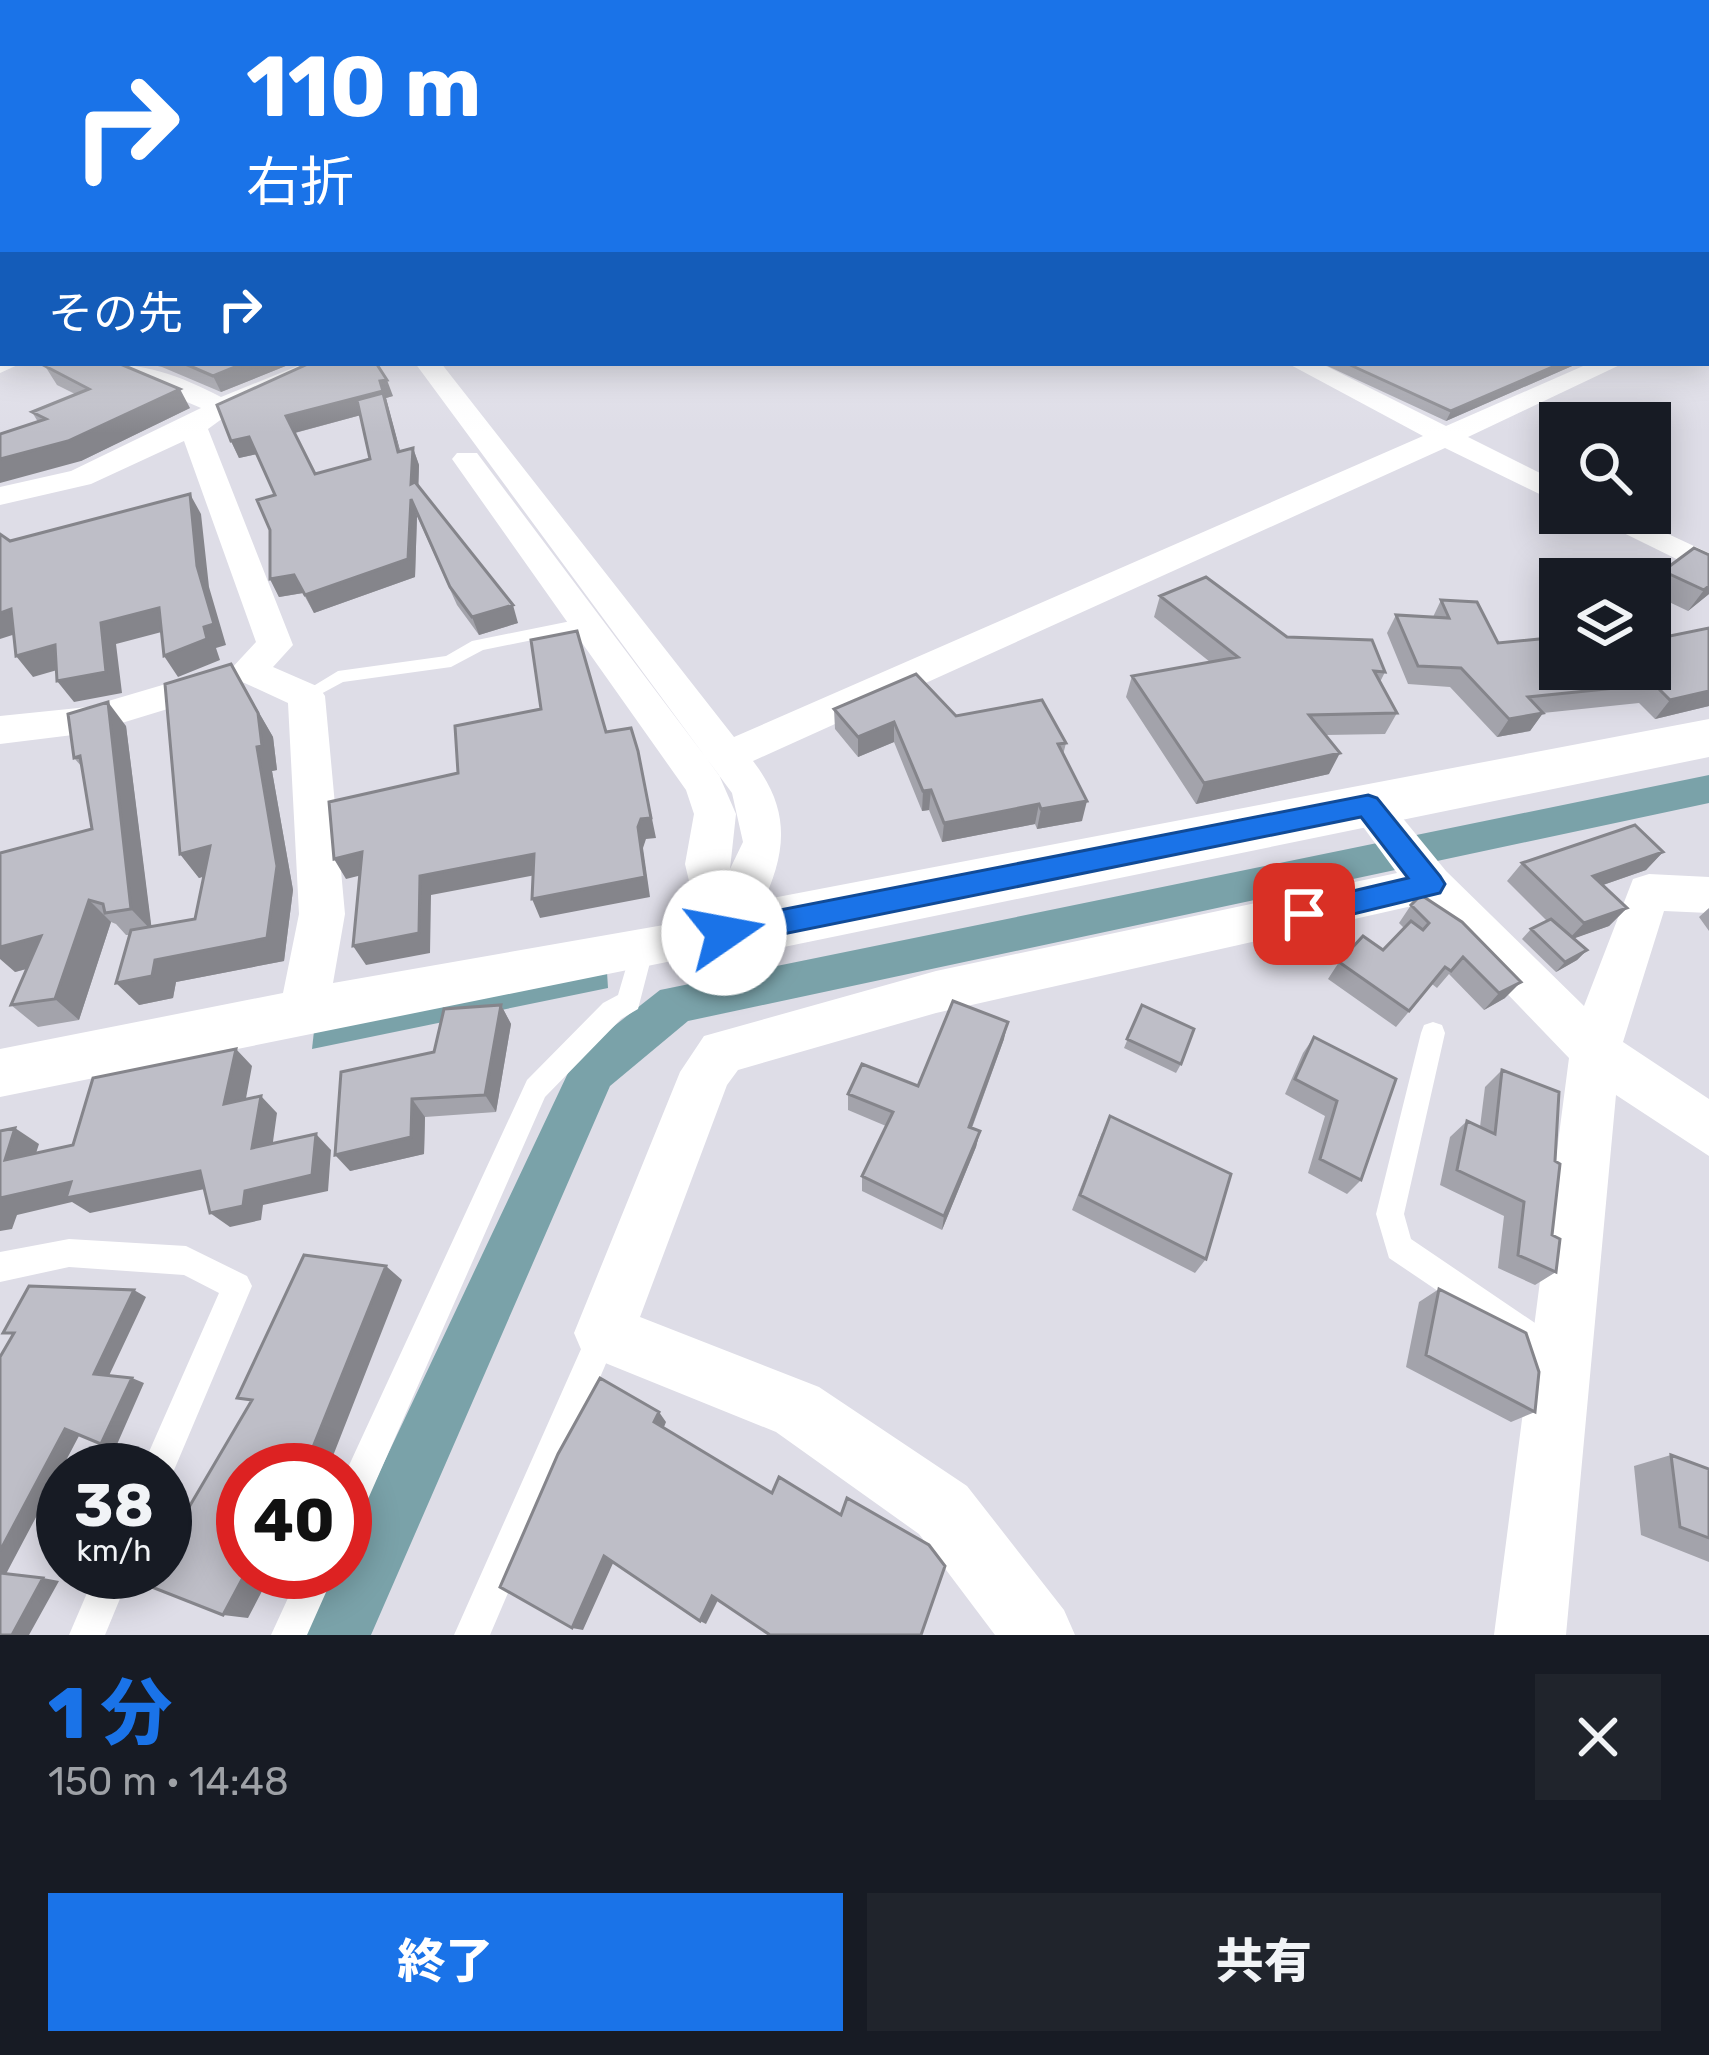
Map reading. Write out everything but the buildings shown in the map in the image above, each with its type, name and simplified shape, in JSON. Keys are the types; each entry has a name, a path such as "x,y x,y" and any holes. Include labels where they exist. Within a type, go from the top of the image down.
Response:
{"street":[{"path":"0,730 89,720 248,670 275,645 207,417 173,382 119,366"},
{"path":"0,496 80,478 321,366"},
{"path":"400,366 603,618 729,756 752,789 764,842 724,933"},
{"path":"430,366 562,564"},
{"path":"1306,366 1539,484"},
{"path":"729,756 1604,366"},
{"path":"1642,534 1709,566"},
{"path":"603,618 705,786 716,814 706,864 724,933"},
{"path":"248,670 306,697 322,914 304,1010"},
{"path":"0,1073 1709,738"},
{"path":"1369,806 1429,883 1595,1052 1709,1130"},
{"path":"1039,1635 943,1510 797,1409 604,1334 706,1072 722,1052 937,992 1429,883"},
{"path":"1530,1635 1595,1052 1623,956 1649,892 1709,895"}],"lane":[{"path":"306,697 338,676 451,661 478,645 603,618"},
{"path":"372,1452 536,1089 611,1011 629,1001 641,951"},
{"path":"1433,1033 1390,1214 1399,1248 1562,1360"},
{"path":"0,1267 69,1253 186,1261 237,1286 170,1443"},
{"path":"472,1635 604,1334"},
{"path":"86,1635 102,1599"},
{"path":"289,1635 306,1599"}],"water":[{"path":"607,972 608,988 312,1049 314,1031"}],"waterway":[{"path":"337,1635 593,1071 676,1004 1709,789"}],"route":[{"path":"724,933 1368,805 1430,884 1304,914"}]}
